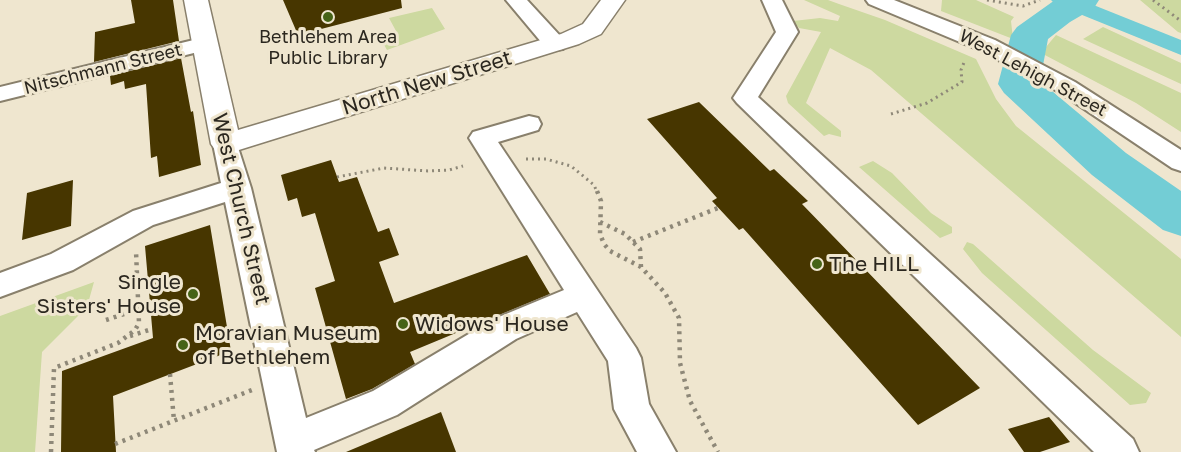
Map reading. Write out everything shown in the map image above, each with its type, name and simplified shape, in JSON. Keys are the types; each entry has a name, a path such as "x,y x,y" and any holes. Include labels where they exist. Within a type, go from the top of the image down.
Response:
{"main road":[{"name":"West Church Street","path":"196,0 226,144"},
{"name":"North New Street","path":"226,144 555,44 592,29 613,0"}],"street":[{"path":"516,0 555,44"},
{"path":"772,0 787,32 745,98 1120,452"},
{"name":"West Lehigh Street","path":"876,0 987,45 1067,87 1181,162"},
{"name":"Nitschmann Street","path":"0,94 206,43"},
{"path":"529,124 482,138 624,358 632,409 657,452"},
{"name":"West Church Street","path":"226,144 294,446"},
{"path":"2,285 62,262 143,218 237,188"},
{"path":"294,446 385,403 505,329 585,295"}],"path":[{"path":"987,0 1023,6 1040,0"},
{"path":"1153,0 1181,21"},
{"path":"891,114 927,103 962,82 961,70"},
{"path":"519,160 546,159 571,166 598,193 602,210 600,234 610,252 650,274 675,308 680,326 679,350 683,378 690,401 718,452"},
{"path":"337,177 384,168 428,171 463,166"},
{"path":"633,242 718,208"},
{"path":"600,222 625,234 640,249 641,267"},
{"path":"126,338 139,323 137,244"},
{"path":"106,320 139,309"},
{"path":"51,452 54,368 152,328"},
{"path":"170,374 174,421"},
{"path":"116,444 252,390"}],"green space":[{"path":"804,0 828,0 885,20 976,59 996,99 1016,126 1181,259 1181,337 871,70 830,48 806,103 841,131 841,137 829,134 824,136 788,103 786,96 821,32 799,28 793,21 820,18 838,21 840,16"},
{"path":"942,0 976,0 1014,17 1011,21 1013,39 941,11"},
{"path":"1140,0 1181,0 1181,33 1178,32"},
{"path":"432,8 445,29 387,50 379,36 396,31 389,18"},
{"path":"1103,27 1181,63 1181,84 1083,39"},
{"path":"1056,35 1181,93 1181,132 1136,103 1041,53"},
{"path":"1067,114 1128,157 1153,184 1181,204 1181,207 1112,157"},
{"path":"873,161 892,173 931,213 952,227 952,233 940,238 859,167"},
{"path":"967,242 973,244 1093,350 1151,393 1146,403 1130,405 982,273 963,249"},
{"path":"94,282 87,307 42,352 35,452 0,452 0,316"}],"building":[{"path":"131,0 173,0 179,41 94,62 95,32 135,23"},
{"name":"Bethlehem Area Public Library","path":"283,0 401,0 402,8 298,35"},
{"path":"181,58 191,112 193,111 201,165 159,177 157,156 151,158 146,84 125,89 124,81 111,85 110,76"},
{"name":"The HILL","path":"699,102 770,171 774,169 808,201 802,204 980,388 918,425 743,228 739,230 712,201 717,198 647,119"},
{"name":"Widows' House","path":"331,160 339,182 357,177 378,232 389,228 399,255 379,262 394,303 527,255 550,294 410,352 415,364 372,389 346,399 315,288 335,281 315,213 302,217 297,198 288,201 281,175"},
{"path":"73,180 71,226 22,240 27,193"},
{"name":"Moravian Museum of Bethlehem","path":"210,225 231,351 113,396 116,452 61,452 62,371 153,338 145,246"},
{"path":"441,412 456,452 346,452"},
{"path":"1049,417 1070,442 1040,452 1024,452 1008,429"}],"waterway":[{"path":"1062,0 1181,48"},
{"path":"1081,0 1057,14 1030,35 1019,84 1109,164 1181,217"}],"place":[{"name":"Bethlehem Area Public Library","path":"328,17"},
{"name":"The HILL","path":"817,264"},
{"name":"Single Sisters' House","path":"193,294"},
{"name":"Widows' House","path":"403,324"},
{"name":"Moravian Museum of Bethlehem","path":"183,345"}]}
